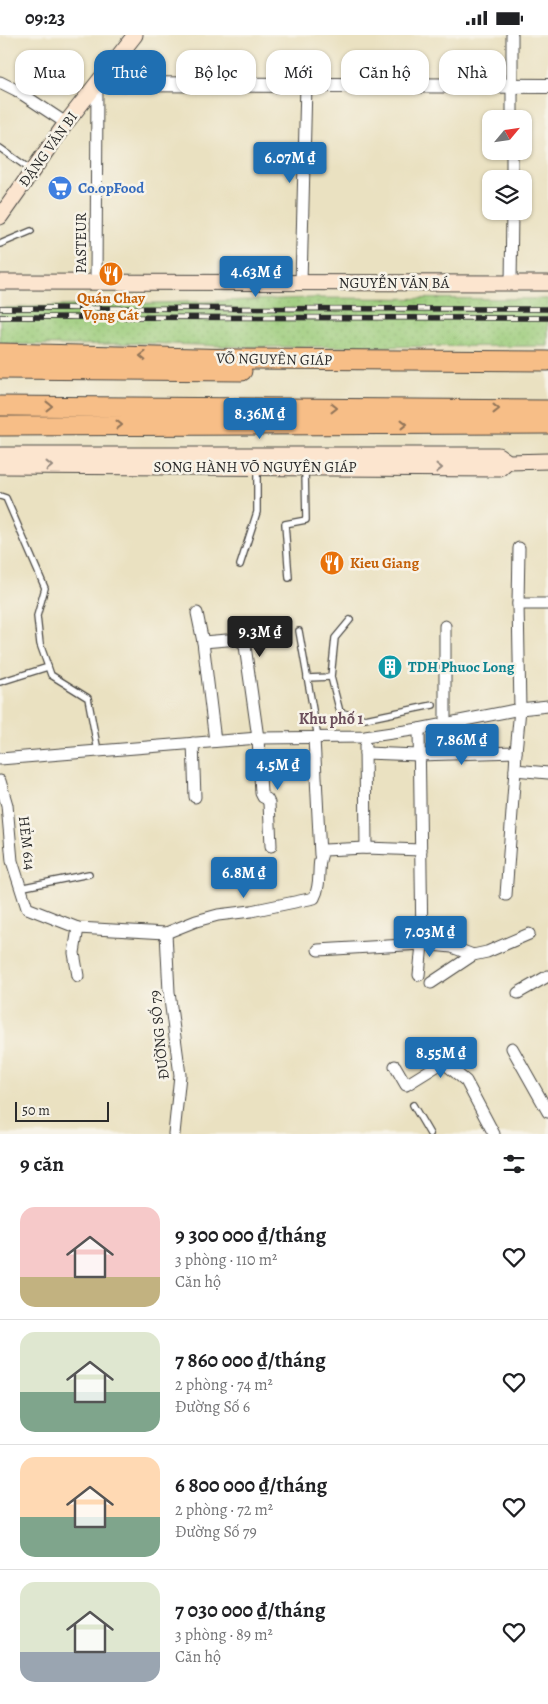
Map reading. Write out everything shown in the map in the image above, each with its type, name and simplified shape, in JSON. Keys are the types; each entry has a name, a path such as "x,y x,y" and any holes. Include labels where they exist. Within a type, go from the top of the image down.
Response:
{"highway":[{"name":"VÕ NGUYÊN GIÁP","path":"0,353 236,359 548,361"},
{"name":"VÕ NGUYÊN GIÁP","path":"0,369 548,375"},
{"path":"0,406 548,410"},
{"path":"0,426 548,424"}],"main road":[{"name":"ĐẶNG VĂN BI","path":"123,50 134,35"},
{"name":"ĐẶNG VĂN BI","path":"0,217 66,123 94,88"},
{"name":"NGUYỄN VĂN BÁ","path":"0,283 548,283"},
{"name":"SONG HÀNH VÕ NGUYÊN GIÁP","path":"0,455 498,455 508,462 548,461"},
{"name":"SONG HÀNH VÕ NGUYÊN GIÁP","path":"0,466 500,469 508,462"}],"street":[{"path":"512,35 512,110"},
{"path":"0,82 16,90 66,123"},
{"path":"166,84 266,85"},
{"path":"331,85 548,86"},
{"name":"PASTEUR","path":"96,283 97,95"},
{"path":"301,283 306,95"},
{"path":"512,220 512,283"},
{"path":"506,895 520,709 519,548"},
{"path":"518,604 548,604"},
{"path":"197,613 203,643 215,741"},
{"path":"445,626 445,724"},
{"path":"203,643 239,639 245,645 258,739 261,793 263,797 268,799 269,803 271,846"},
{"path":"0,759 215,741 366,737 520,709 548,706"},
{"path":"418,729 420,755 422,944 419,975"},
{"path":"366,737 366,848"},
{"path":"78,976 74,953 78,928 166,933 211,917 314,898 319,890 320,855 316,738"},
{"path":"193,743 195,797"},
{"path":"365,753 420,755 516,752"},
{"path":"515,770 548,773"},
{"name":"HẺM 614","path":"0,781 7,805 12,861 19,888 27,908 78,928"},
{"path":"320,855 324,850 366,848 421,850"},
{"name":"ĐƯỜNG SỐ 79","path":"166,933 168,992 180,1075 174,1134"},
{"path":"431,983 473,955 487,952 529,934"},
{"path":"318,950 422,944 452,947 473,955"},
{"path":"518,993 548,976"},
{"path":"512,1048 548,1111"},
{"path":"395,1066 406,1085 443,1062 466,1081 494,1134"}],"lane":[{"path":"0,148 32,171"},
{"path":"0,244 31,231"},
{"path":"240,565 257,512 257,467"},
{"path":"289,578 285,524 306,520 305,468"},
{"path":"0,496 6,498 45,588 37,616 40,644 51,675 88,698 98,751"},
{"path":"350,620 336,638 331,677 340,712 365,719 434,705"},
{"path":"299,631 316,738"},
{"path":"0,682 48,667"},
{"path":"307,678 331,677"},
{"path":"19,888 89,874"},
{"path":"413,1105 430,1134"}],"green space":[{"path":"312,298 548,299 548,346 249,347 146,343 0,344 0,308"}],"railway":[{"path":"0,308 548,309"},
{"path":"0,317 548,318"}],"place":[{"name":"Co.opFood","path":"60,188"},
{"name":"Quán Chay Vọng Cát","path":"111,274"},
{"name":"Kieu Giang","path":"332,563"},
{"name":"TDH Phuoc Long","path":"390,667"}],"district":[{"name":"Khu phố 1","path":"331,718"}]}
